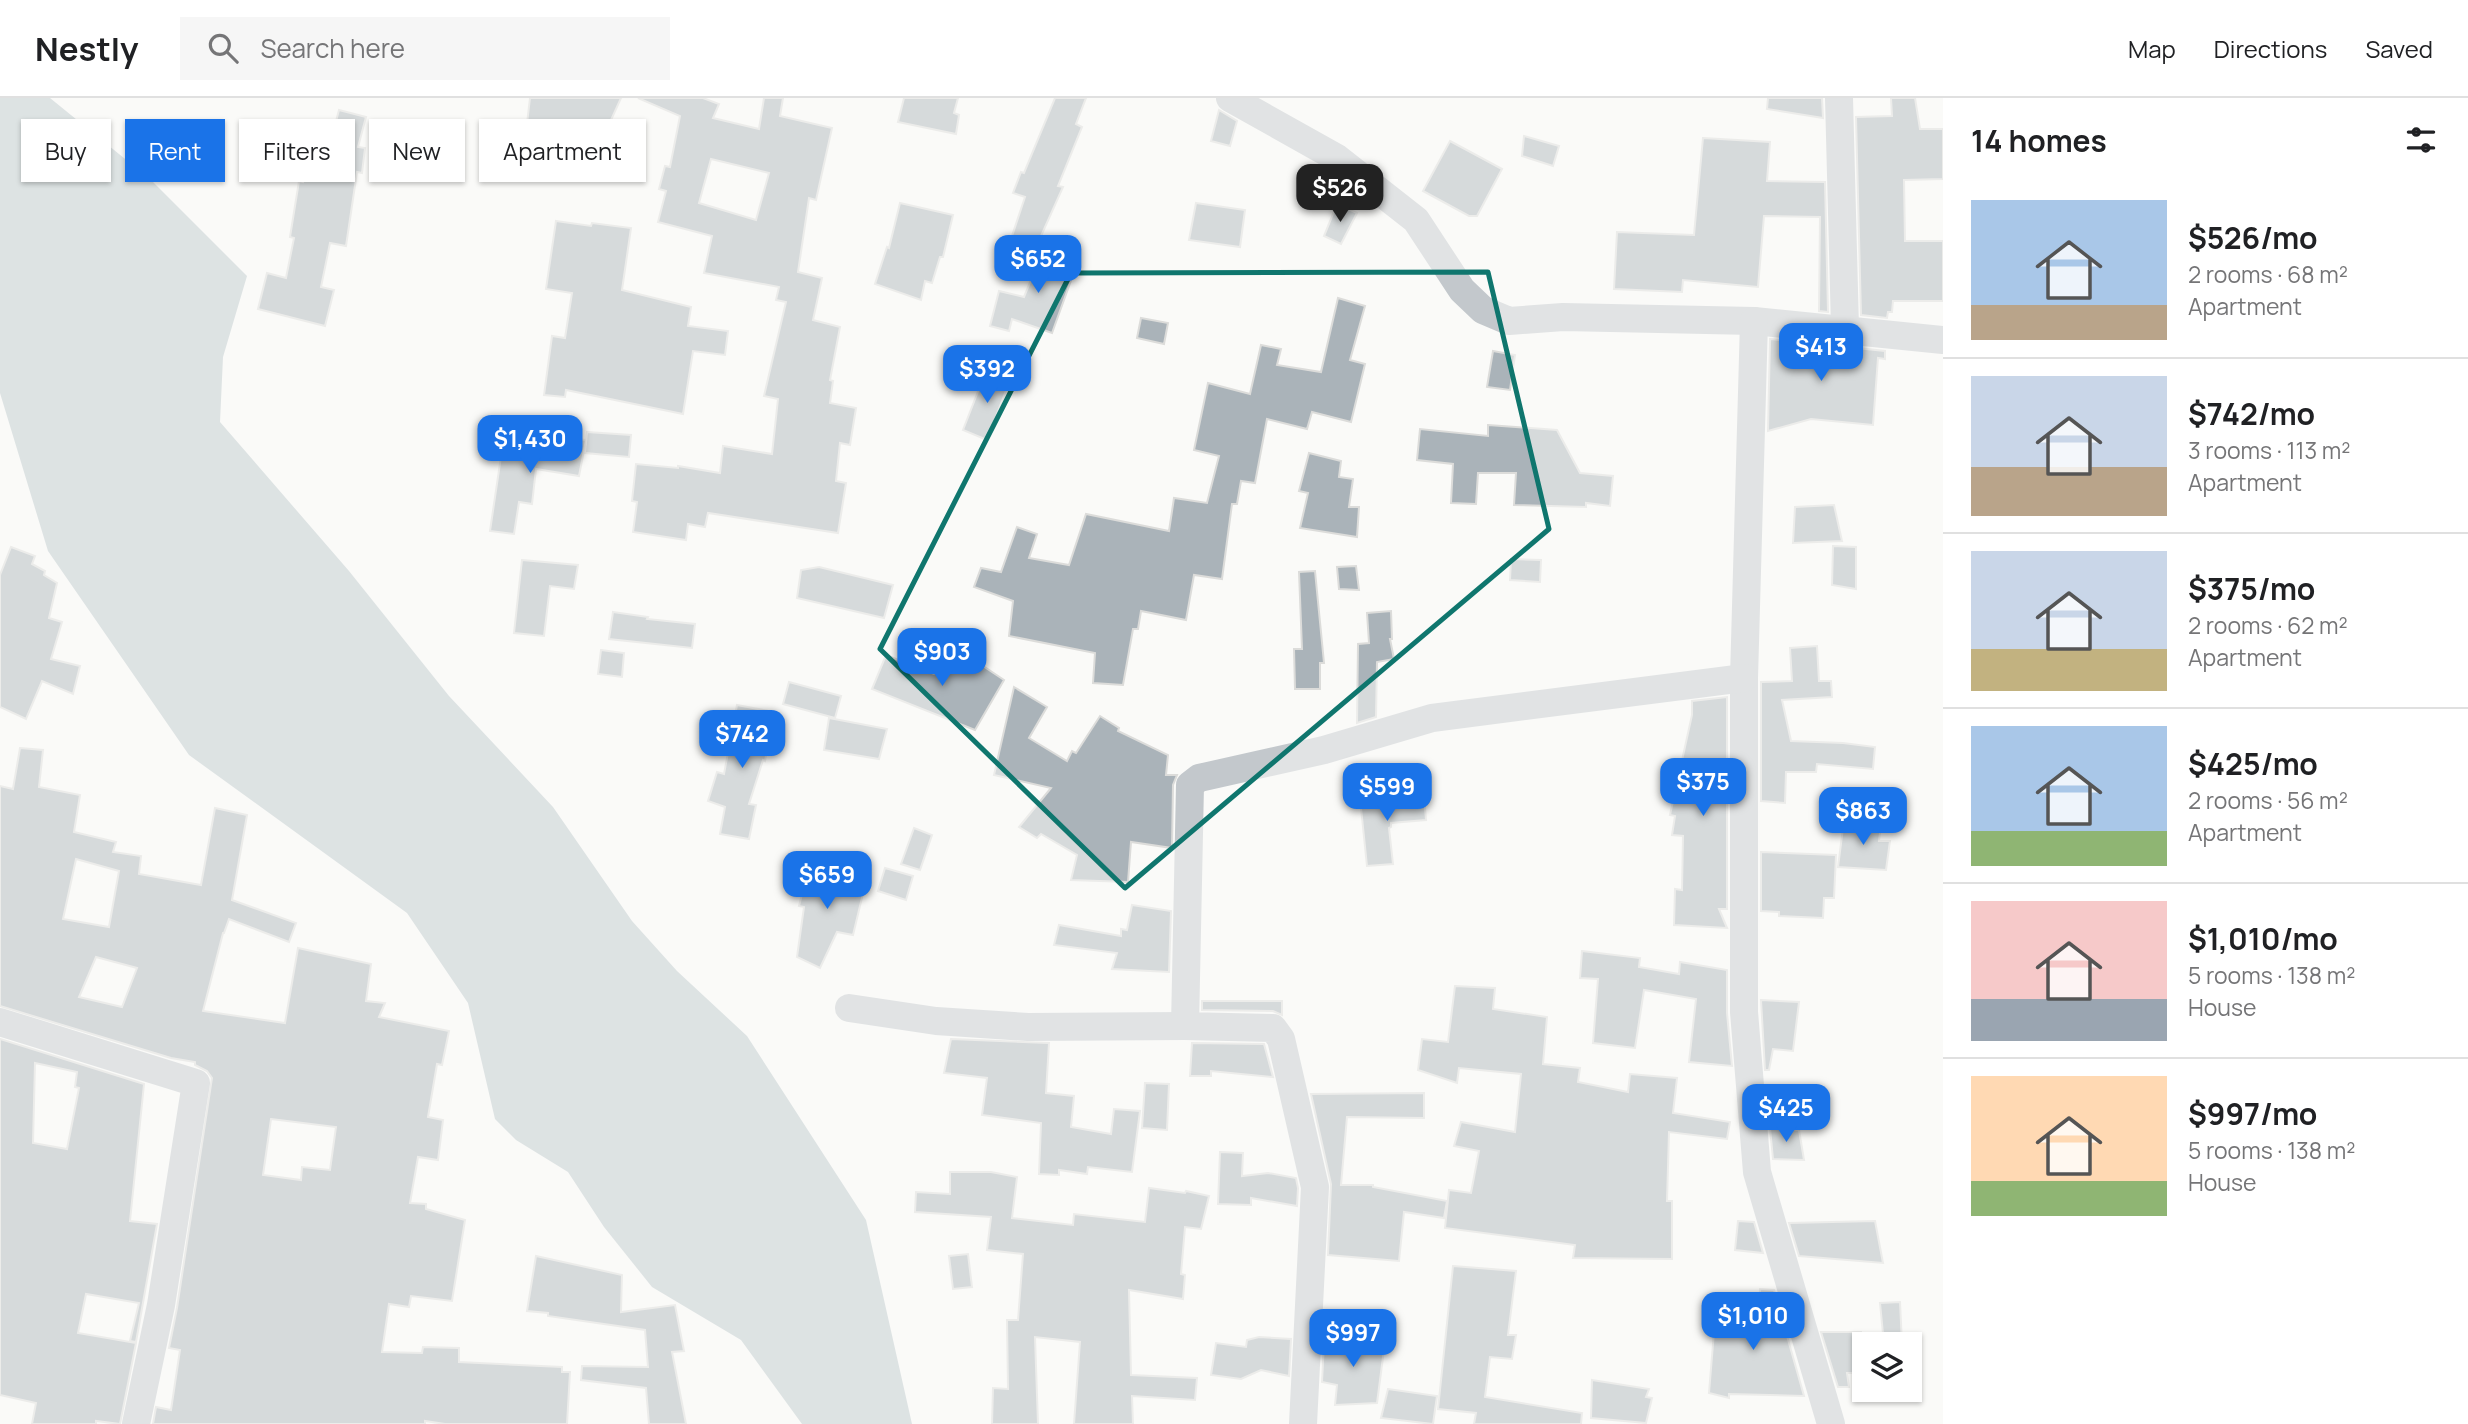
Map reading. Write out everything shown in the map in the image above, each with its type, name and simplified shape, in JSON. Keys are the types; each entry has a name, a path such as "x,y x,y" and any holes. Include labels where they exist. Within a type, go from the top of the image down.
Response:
{"street":[{"path":"1230,98 1337,158 1416,220 1462,290 1483,310 1508,321 1563,317 1754,321 1845,328 1943,340"},
{"path":"1839,98 1845,328"},
{"path":"1754,321 1744,678 1744,1012 1757,1172 1831,1424"},
{"path":"1185,1026 1189,795 1190,785 1199,778 1324,750 1432,718 1744,678"},
{"path":"849,1008 936,1021 1028,1027 1273,1028 1281,1039 1315,1187 1303,1424"},
{"path":"0,1022 196,1083 161,1305 136,1424"}],"highlighted area":[{"path":"1488,272 1549,529 1125,888 880,649 1071,273"}],"shaded area":[{"path":"0,98 50,98 76,119 21,119 21,182 111,182 111,148 125,159 125,182 153,182 247,276 223,357 220,422 349,571 449,696 553,807 632,921 677,971 747,1036 866,1220 912,1424 802,1424 741,1340 652,1287 604,1227 568,1172 516,1140 495,1119 468,1003 407,913 189,755 48,551 0,393"}],"building":[{"path":"530,98 621,98 611,119 528,119"},
{"path":"638,98 703,98 719,104 713,118 759,129 764,98 783,98 780,116 832,128 816,200 809,198 798,272 822,278 813,320 840,327 830,380 833,381 830,403 856,408 850,445 840,443 836,481 846,483 838,533 708,513 705,527 688,524 686,540 633,532 637,502 632,501 636,464 678,466 720,473 723,446 772,454 778,399 764,396 786,302 776,300 779,287 704,273 712,236 658,222 666,191 659,189 665,166 670,167 680,116","holes":["711,159 769,173 756,220 699,203"]},
{"path":"904,98 958,98 954,113 959,115 956,134 898,122"},
{"path":"1055,98 1086,98 1076,124 1082,127 1058,186 1063,187 1037,245 1012,236 1025,197 1013,193"},
{"path":"1768,98 1822,98 1823,118 1767,109"},
{"path":"1891,98 1915,98 1920,129 1943,129 1943,179 1904,180 1905,241 1943,241 1943,301 1893,301 1892,312 1888,312 1887,318 1861,315 1856,117 1892,116"},
{"path":"339,110 366,117 358,147 365,148 362,173 357,172 346,246 330,243 321,287 334,290 325,326 258,309 267,273 286,278 294,238 290,237 299,182 355,182 355,119 337,119"},
{"path":"1219,110 1237,121 1230,146 1211,141"},
{"path":"1524,136 1559,146 1553,166 1522,156"},
{"path":"1703,138 1770,142 1767,181 1825,182 1828,312 1819,311 1820,217 1764,216 1758,287 1683,280 1682,292 1614,289 1617,232 1694,235"},
{"path":"1450,141 1502,169 1477,216 1469,216 1423,191"},
{"path":"900,203 953,215 943,257 940,257 932,283 925,281 921,300 875,284 887,247 889,248"},
{"path":"1196,203 1245,210 1240,247 1189,240"},
{"path":"1337,204 1357,213 1341,244 1324,236"},
{"path":"556,221 631,228 622,290 691,307 688,326 728,331 725,355 693,351 683,414 566,390 565,397 544,395 552,336 565,338 572,293 546,289"},
{"path":"1044,248 1078,261 1052,333 1012,319 1009,331 990,326 999,291 1024,297"},
{"path":"1338,298 1365,306 1350,360 1365,364 1351,422 1312,412 1307,429 1267,419 1255,483 1241,481 1237,504 1232,504 1222,579 1194,575 1186,620 1141,611 1138,629 1133,629 1123,685 1093,683 1095,653 1009,636 1013,601 974,587 981,568 1001,572 1017,527 1037,534 1029,558 1069,565 1086,514 1169,531 1174,498 1207,503 1219,456 1194,450 1208,383 1250,394 1261,345 1281,349 1277,365 1321,372"},
{"path":"1141,318 1168,323 1164,344 1137,338"},
{"path":"1770,339 1885,351 1885,359 1878,358 1873,425 1811,419 1768,431"},
{"path":"1493,351 1515,355 1510,390 1487,387"},
{"path":"986,371 1010,380 987,440 963,430"},
{"path":"1488,425 1557,430 1580,473 1613,476 1610,506 1586,503 1586,507 1514,505 1516,473 1478,473 1476,504 1451,503 1453,464 1417,460 1420,429 1488,436"},
{"path":"587,432 631,435 629,457 585,453"},
{"path":"548,435 586,440 579,476 536,469 532,504 519,502 514,534 490,531 503,443 547,450"},
{"path":"1309,453 1341,461 1339,477 1353,479 1349,507 1359,507 1357,537 1300,528 1308,493 1299,491"},
{"path":"1834,505 1842,541 1793,543 1795,507"},
{"path":"1833,546 1856,547 1856,589 1832,585"},
{"path":"11,547 35,556 32,564 45,571 44,575 57,583 49,618 62,622 51,659 80,666 73,694 42,681 26,719 0,707 0,575"},
{"path":"1511,559 1541,560 1540,582 1510,580"},
{"path":"522,560 578,565 574,589 550,586 544,636 514,633"},
{"path":"1356,566 1359,590 1339,589 1337,567"},
{"path":"819,567 893,585 884,618 797,598 801,570"},
{"path":"1315,571 1324,663 1320,663 1320,689 1295,689 1294,649 1302,649 1299,572"},
{"path":"1391,611 1390,639 1394,659 1377,662 1376,717 1357,723 1358,644 1369,643 1367,613"},
{"path":"613,612 695,624 692,648 609,639"},
{"path":"1817,646 1819,681 1831,681 1832,697 1782,700 1791,741 1875,747 1873,769 1817,764 1816,772 1786,772 1785,803 1761,801 1761,682 1792,681 1790,648"},
{"path":"601,650 624,653 622,677 598,674"},
{"path":"942,653 974,667 977,662 1004,680 975,730 872,689 886,655 934,674"},
{"path":"789,682 841,696 835,718 783,704"},
{"path":"1014,687 1047,707 1029,738 1067,761 1072,751 1076,753 1100,716 1119,728 1118,731 1168,755 1166,775 1177,775 1173,785 1172,848 1131,842 1128,882 1071,880 1077,855 1041,834 1037,838 1019,827 1051,788 994,775"},
{"path":"1727,697 1727,909 1719,909 1727,928 1674,925 1675,889 1682,890 1683,836 1672,835 1675,816 1670,815 1692,715 1692,701"},
{"path":"737,705 774,712 765,761 763,760 749,804 756,805 749,839 720,834 725,807 708,801 717,772 724,774"},
{"path":"829,718 887,729 879,759 824,750"},
{"path":"20,748 43,750 39,787 80,795 74,832 116,842 113,852 141,856 139,874 201,885 215,808 247,815 232,900 296,923 289,942 229,919 203,1011 285,1023 298,948 371,964 366,1001 385,1003 379,1017 449,1031 442,1065 437,1064 428,1117 443,1120 438,1160 418,1157 410,1203 426,1204 426,1209 465,1220 452,1301 411,1296 409,1307 389,1304 382,1352 422,1353 423,1347 459,1348 459,1362 562,1367 562,1372 570,1372 567,1424 445,1424 425,1421 425,1424 153,1424 156,1407 171,1410 180,1350 169,1348 212,1078 207,1071 195,1065 195,1062 171,1058 0,1006 0,786 13,789","holes":["76,859 119,871 109,927 63,919","96,957 137,968 122,1007 79,997","271,1119 336,1127 330,1170 302,1167 301,1180 263,1175"]},
{"path":"1390,795 1390,798 1424,795 1426,820 1391,823 1389,828 1393,864 1367,866 1360,798"},
{"path":"1844,820 1881,825 1879,841 1890,841 1886,870 1838,867"},
{"path":"914,828 932,835 920,870 901,864"},
{"path":"1761,852 1836,855 1834,898 1824,898 1823,918 1779,916 1779,912 1761,911"},
{"path":"810,862 866,881 853,935 837,932 820,968 797,957 804,907 799,906"},
{"path":"885,868 913,876 906,900 878,891"},
{"path":"1132,905 1171,911 1169,972 1112,969 1117,953 1054,945 1059,925 1121,936 1121,929 1127,930"},
{"path":"1582,951 1640,958 1639,967 1679,974 1680,962 1727,970 1727,1013 1732,1066 1689,1062 1696,999 1644,990 1635,1048 1593,1043 1598,979 1580,978"},
{"path":"1455,986 1495,988 1493,1009 1547,1017 1543,1064 1580,1068 1578,1082 1628,1092 1630,1074 1677,1078 1673,1113 1730,1122 1727,1139 1669,1132 1667,1201 1672,1201 1672,1259 1573,1258 1575,1245 1445,1228 1449,1190 1471,1193 1479,1151 1454,1146 1461,1122 1515,1132 1521,1074 1459,1068 1457,1083 1418,1070 1422,1039 1448,1042"},
{"path":"1761,1000 1799,1002 1793,1051 1773,1049 1769,1070 1765,1070"},
{"path":"1202,1001 1282,1001 1282,1015 1273,1011 1202,1010"},
{"path":"0,1039 144,1084 130,1221 157,1224 136,1342 130,1341 139,1303 86,1294 78,1333 136,1343 120,1424 96,1421 96,1424 32,1424 36,1403 0,1395","holes":["35,1063 77,1072 75,1087 79,1088 67,1149 33,1143"]},
{"path":"951,1039 1049,1043 1046,1093 1074,1096 1071,1127 1111,1134 1114,1109 1140,1111 1132,1172 1088,1167 1087,1174 1059,1170 1059,1175 1039,1174 1041,1123 982,1115 987,1078 944,1073"},
{"path":"1192,1043 1264,1044 1273,1077 1211,1071 1211,1076 1190,1076"},
{"path":"1145,1083 1169,1084 1167,1130 1142,1128"},
{"path":"1424,1093 1424,1118 1347,1117 1341,1185 1373,1185 1447,1201 1444,1218 1404,1212 1399,1261 1328,1255 1331,1184 1311,1094"},
{"path":"1770,1128 1799,1130 1804,1160 1773,1159"},
{"path":"1220,1152 1243,1153 1242,1176 1268,1173 1296,1178 1297,1206 1251,1198 1251,1205 1218,1204"},
{"path":"950,1172 991,1172 1017,1177 1012,1218 1073,1225 1074,1214 1145,1222 1149,1188 1209,1196 1201,1229 1185,1227 1181,1274 1185,1275 1183,1299 1129,1290 1131,1375 1197,1378 1195,1400 1132,1396 1133,1424 1074,1424 1080,1342 1035,1337 1038,1424 992,1424 993,1388 1008,1389 1007,1320 1018,1320 1023,1254 987,1250 991,1217 915,1212 916,1192 950,1194"},
{"path":"1738,1221 1754,1222 1763,1253 1735,1250"},
{"path":"1875,1221 1883,1263 1799,1256 1789,1223"},
{"path":"968,1254 972,1287 953,1289 949,1256"},
{"path":"536,1256 622,1275 621,1312 675,1305 684,1351 672,1352 686,1424 649,1424 646,1388 581,1380 582,1366 648,1367 645,1330 527,1311"},
{"path":"1453,1266 1516,1271 1508,1335 1516,1335 1512,1359 1490,1357 1485,1397 1582,1413 1581,1424 1474,1424 1476,1413 1438,1409"},
{"path":"1760,1289 1774,1290 1804,1396 1729,1394 1729,1398 1709,1393 1716,1307 1759,1308"},
{"path":"1900,1302 1901,1332 1883,1332 1880,1303"},
{"path":"1821,1332 1852,1332 1852,1373 1847,1373 1849,1387 1838,1387"},
{"path":"1327,1334 1385,1342 1377,1403 1335,1405 1337,1385 1322,1382 1324,1342"},
{"path":"1259,1337 1291,1339 1289,1376 1261,1370 1241,1379 1211,1375 1216,1343 1246,1347 1247,1340"},
{"path":"1592,1380 1649,1389 1646,1397 1652,1398 1646,1423 1591,1418"},
{"path":"1388,1389 1437,1396 1433,1424 1381,1418"}]}
